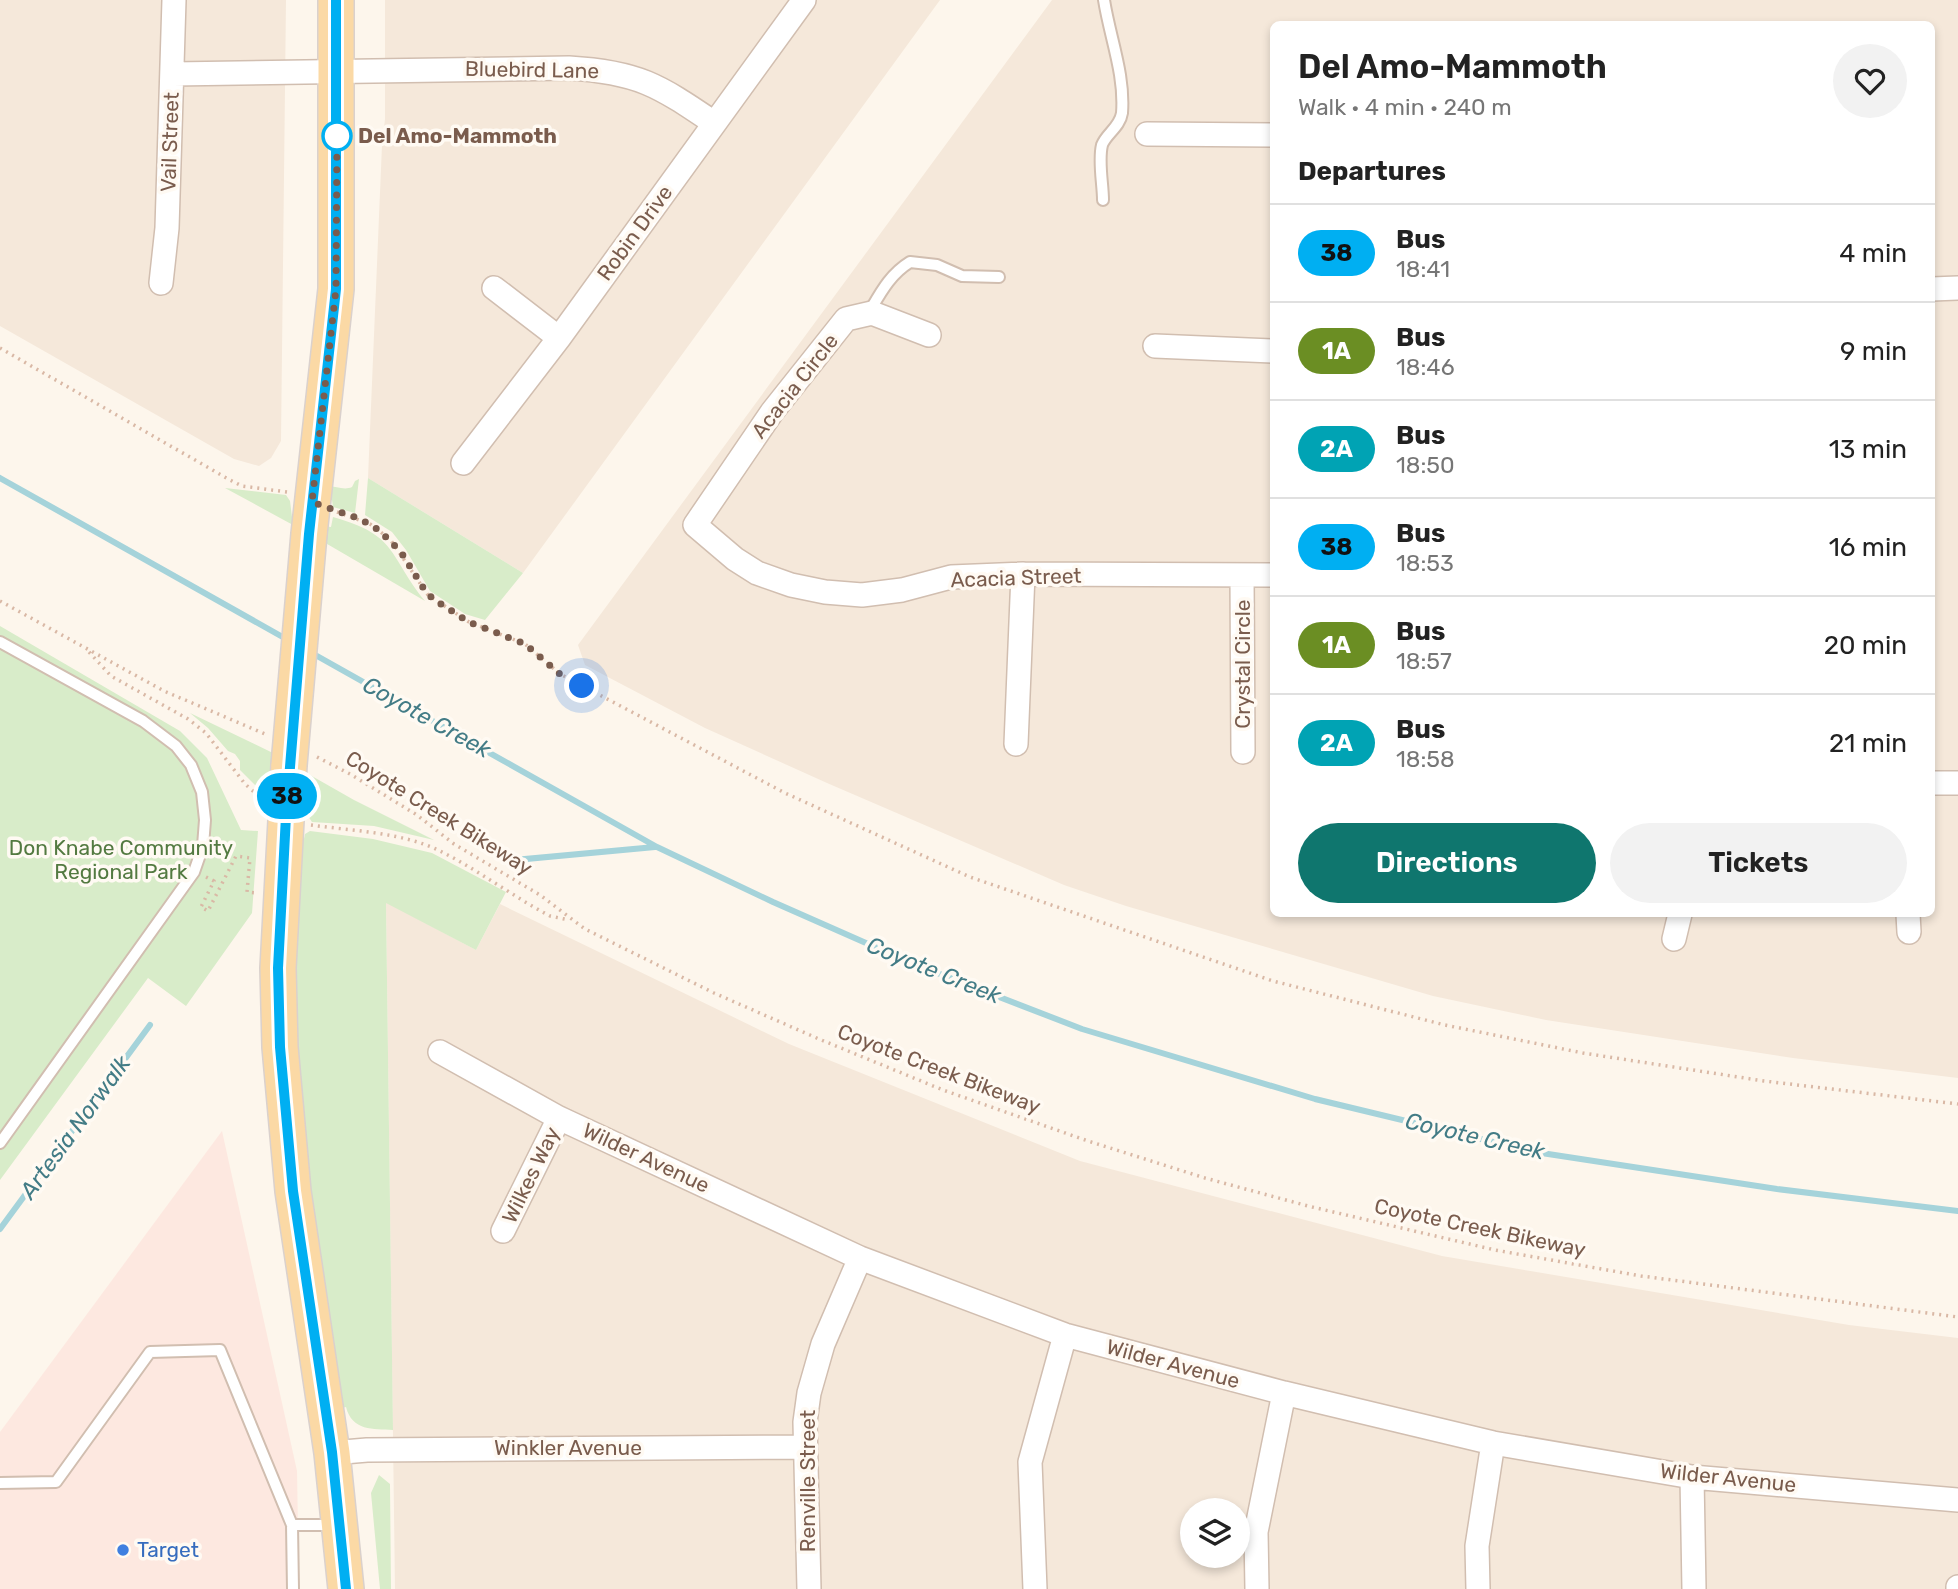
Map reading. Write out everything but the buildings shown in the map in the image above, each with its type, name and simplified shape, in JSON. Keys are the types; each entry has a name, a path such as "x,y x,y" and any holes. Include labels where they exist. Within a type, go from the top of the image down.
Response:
{"main road":[{"path":"336,0 336,289 306,510 302,761 286,816 278,968 281,1059 293,1191 332,1452 346,1589"}],"street":[{"name":"Vail Street","path":"161,283 167,228 174,0"},
{"name":"Robin Drive","path":"463,463 559,338 804,0"},
{"name":"Bluebird Lane","path":"173,74 600,69 627,74 648,82 714,123"},
{"path":"1147,134 1270,135"},
{"path":"494,288 559,338"},
{"path":"1935,289 1958,288"},
{"path":"868,314 929,335"},
{"name":"Acacia Circle","path":"695,525 772,412 846,319 868,314"},
{"path":"1155,346 1270,351"},
{"name":"Acacia Street","path":"695,525 757,573 791,585 825,592 862,595 902,590 951,578 1023,574 1270,575"},
{"path":"1016,744 1023,574"},
{"name":"Crystal Circle","path":"1242,575 1243,752"},
{"path":"1935,783 1958,783"},
{"path":"1674,939 1679,917"},
{"name":"Wilder Avenue","path":"440,1052 559,1118 860,1258 1065,1335 1284,1393 1493,1443 1692,1477 1958,1500"},
{"name":"Wilkes Way","path":"503,1231 559,1118"},
{"name":"Renville Street","path":"809,1589 805,1422 822,1344 860,1258"},
{"path":"1035,1589 1030,1462 1065,1335"},
{"path":"1257,1589 1256,1532 1284,1393"},
{"path":"1478,1589 1477,1546 1493,1443"},
{"name":"Winkler Avenue","path":"332,1452 805,1447"},
{"path":"1692,1477 1694,1589"}],"lane":[{"path":"1103,200 1101,150 1104,141 1120,121 1122,113 1119,63 1104,0"},
{"path":"868,314 884,286 898,269 909,262 937,265 962,276 999,277"},
{"path":"0,642 142,721 176,746 191,765 201,792 205,820 203,846 194,872 0,1143"},
{"path":"0,1483 55,1482 150,1352 220,1350 292,1525 293,1589"},
{"path":"292,1525 340,1525"}],"path":[{"path":"0,348 235,482 306,510 360,519 379,530 401,552 433,599 469,622 525,644 560,674 785,793 970,877 1273,981 1446,1025 1583,1053 1764,1082 1958,1104"},
{"path":"0,601 164,691 270,736"},
{"path":"85,648 111,676 196,725 214,742 245,784 286,816 306,824 376,834 436,849 550,916 572,921"},
{"name":"Coyote Creek Bikeway","path":"302,761 350,774 417,816 454,844 540,895 585,929 714,993 943,1090 1088,1141 1205,1178 1394,1228 1495,1250 1641,1276 1958,1317"},
{"path":"204,876 214,881 201,907 208,911 236,856 250,858 247,892 253,892"}],"shaded area":[{"path":"0,0 286,0 281,441 271,458 259,466 234,459 0,326"},
{"path":"385,0 940,0 523,573 368,478 385,119"},
{"path":"1052,0 1958,0 1958,1078 1793,1058 1546,1020 1433,996 1126,906 1064,885 827,783 705,728 585,665 578,645"},
{"path":"386,902 476,950 500,904 789,1044 1080,1161 1442,1256 1849,1325 1958,1338 1958,1589 395,1589"},
{"path":"222,1131 297,1471 299,1589 0,1589 0,1432"}],"green space":[{"path":"368,478 523,573 485,620 465,614 430,591 392,532 365,515"},
{"path":"359,479 355,513 333,507 332,500 325,498 326,486 349,488"},
{"path":"225,488 286,495 290,501 293,525"},
{"path":"333,517 370,531 381,539 390,548 425,601 322,541 323,526 331,527"},
{"name":"Don Knabe Community Regional Park","path":"0,626 180,731 207,758 241,830 258,831 252,913 186,1006 148,978 0,1180"},
{"path":"190,713 275,754 266,792 259,789 240,770 240,761 235,754 228,751 208,728"},
{"path":"303,771 434,840 374,826 312,822 306,813 300,813"},
{"path":"310,831 373,839 432,853 506,892 476,950 386,903 393,1430 371,1429 358,1425 346,1407 342,1408 295,1084 293,893 297,838 304,839 305,834"},
{"path":"379,1475 390,1484 391,1589 380,1589 371,1493"}],"waterway":[{"name":"Coyote Creek","path":"0,478 288,640"},
{"name":"Coyote Creek","path":"310,652 657,847 909,962 1082,1029 1315,1099 1535,1152 1777,1189 1958,1211"},
{"name":"Artesia Norwalk","path":"504,861 655,847"},
{"name":"Artesia Norwalk","path":"0,1229 150,1025"}],"bus line":[{"name":"38","path":"336,0 336,289 309,534 286,816 278,968 280,1047 293,1191 332,1452 346,1589"}],"place":[{"name":"Del Amo-Mammoth","path":"337,136"},
{"name":"Target","path":"123,1550"}],"route":[{"path":"337,136 336,289 312,502 360,519 379,530 401,552 433,599 469,622 525,644 560,674 582,686"}]}
